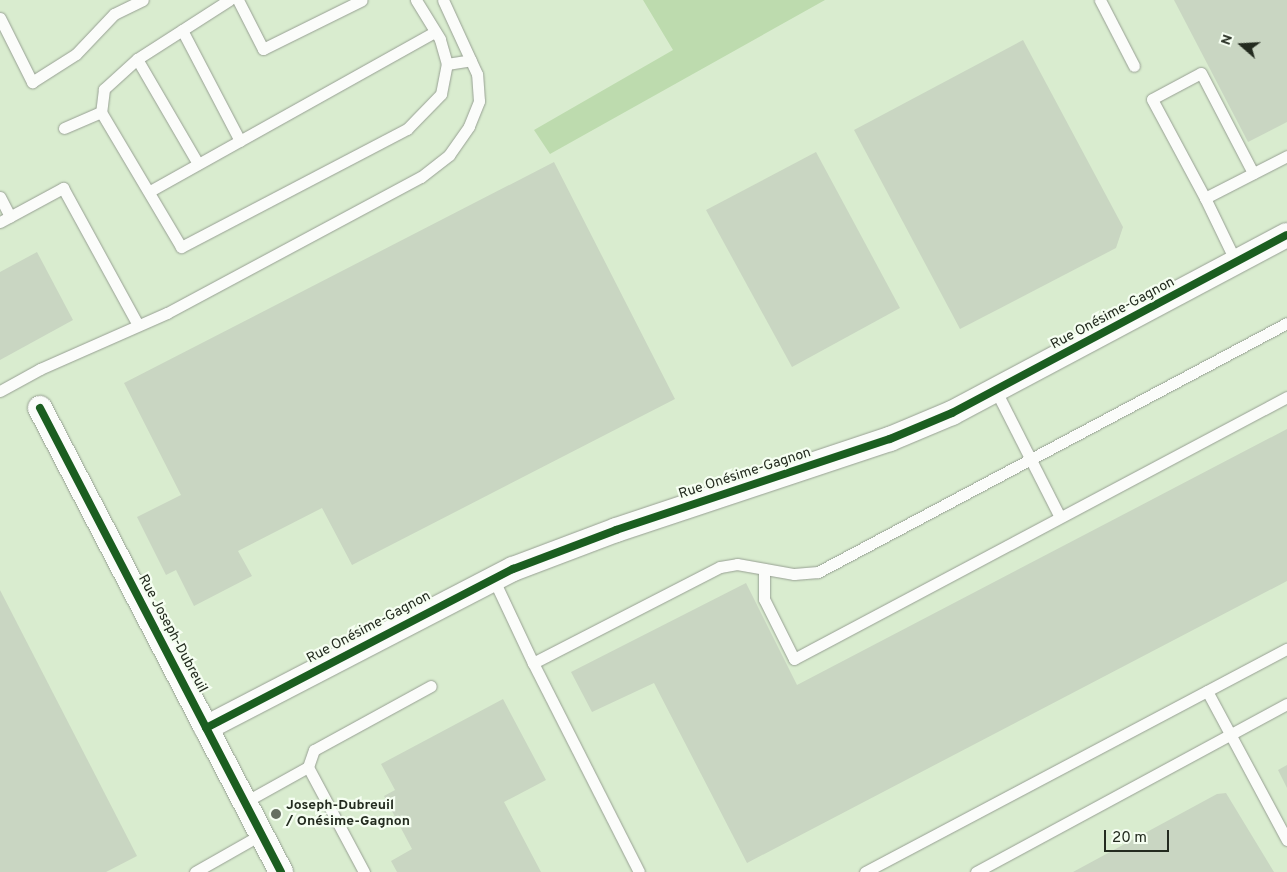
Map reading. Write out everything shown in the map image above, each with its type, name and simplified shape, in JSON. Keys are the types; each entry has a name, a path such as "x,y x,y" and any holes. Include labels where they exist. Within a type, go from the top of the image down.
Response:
{"street":[{"name":"Rue Onésime-Gagnon","path":"206,728 493,578 584,541 913,430 996,391 1287,235"},
{"name":"Rue Joseph-Dubreuil","path":"40,408 282,872"}],"lane":[{"path":"0,18 32,82 76,54 114,14 143,0"},
{"path":"228,0 137,59 104,89 101,112 150,191 181,247 407,129 441,94 447,64 435,32 416,0"},
{"path":"238,0 263,49 362,0"},
{"path":"0,391 138,325 421,177 449,155 469,126 479,101 477,74 443,0"},
{"path":"1100,0 1134,66"},
{"path":"182,30 240,141"},
{"path":"150,191 435,32"},
{"path":"137,59 198,164"},
{"path":"447,64 471,60"},
{"path":"1236,262 1205,198 1152,99 1201,73 1253,174"},
{"path":"64,128 101,112"},
{"path":"1205,198 1287,156"},
{"path":"0,197 5,219 63,188 138,325"},
{"path":"534,662 720,567 737,564 806,575 831,568 1287,323"},
{"path":"996,391 1060,518"},
{"path":"764,568 764,599 794,659 1287,397"},
{"path":"493,578 640,872"},
{"path":"865,872 1287,649"},
{"path":"245,802 308,767 314,750 431,686"},
{"path":"1207,691 1287,840"},
{"path":"976,872 1287,704"},
{"path":"308,767 364,872"},
{"path":"195,872 262,834"}],"shaded area":[{"path":"0,0 1287,0 1287,872 0,872"},
{"path":"643,0 825,0 550,154 534,130 673,50"}],"building":[{"path":"1174,0 1287,0 1287,122 1248,142"},
{"path":"1023,40 1123,227 1116,248 960,329 854,130"},
{"path":"816,152 900,308 792,367 706,210"},
{"path":"554,162 675,399 352,565 322,508 238,551 252,576 194,606 176,570 166,575 137,517 181,495 124,383"},
{"path":"37,252 73,320 0,360 0,272"},
{"path":"1287,429 1287,581 747,863 654,683 592,712 571,672 746,583 797,685"},
{"path":"0,590 137,856 106,872 0,872"},
{"path":"503,699 546,780 504,802 541,872 397,872 391,861 412,849 384,796 395,790 381,764"},
{"path":"1287,765 1287,788 1278,770"},
{"path":"1226,793 1274,872 1073,872 1217,794"}],"cycle path":[{"path":"206,728 513,569 616,530 890,439 952,413 1287,235"},
{"path":"40,408 281,872"}],"place":[{"name":"Joseph-Dubreuil / Onésime-Gagnon","path":"276,814"}]}
